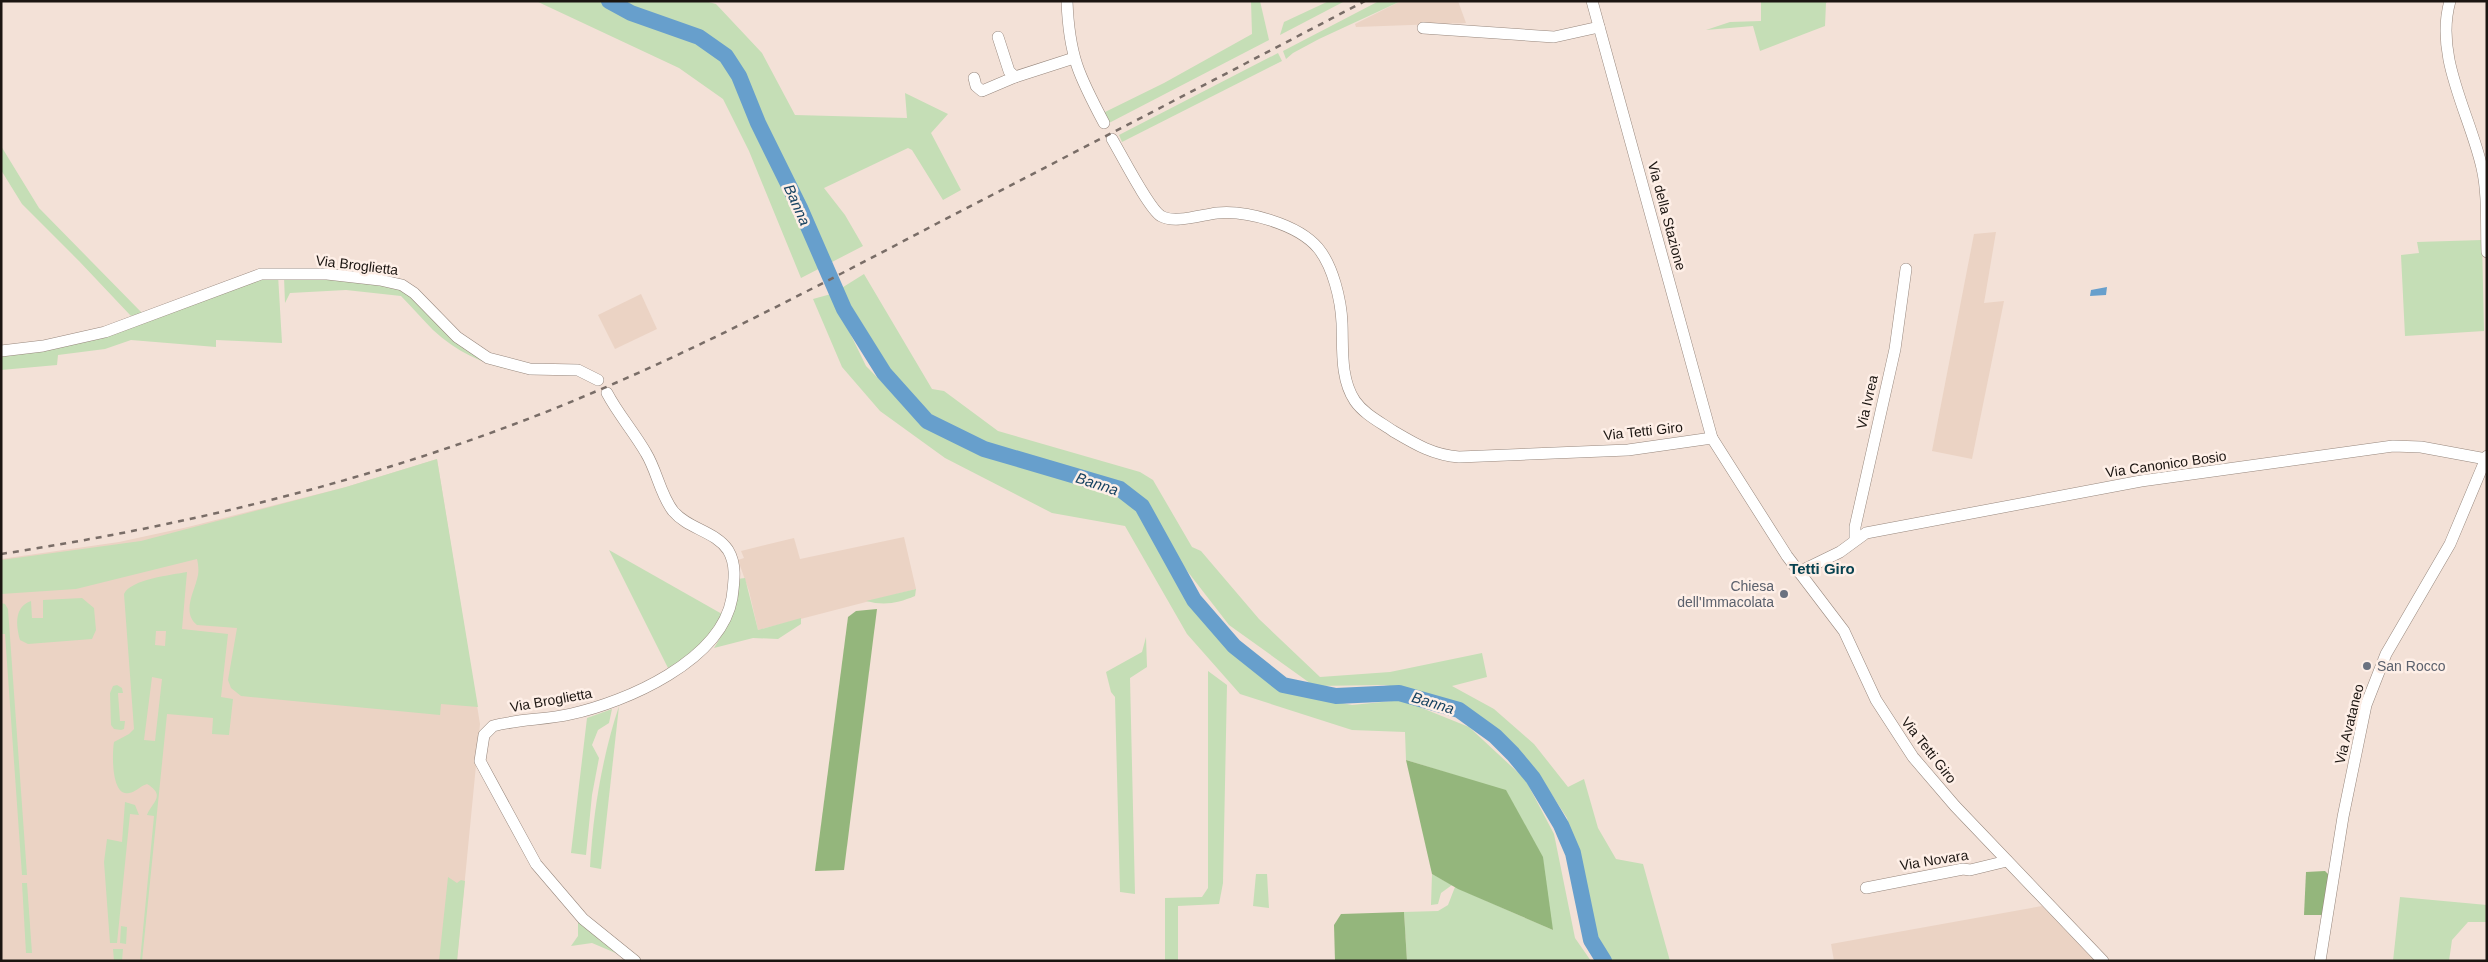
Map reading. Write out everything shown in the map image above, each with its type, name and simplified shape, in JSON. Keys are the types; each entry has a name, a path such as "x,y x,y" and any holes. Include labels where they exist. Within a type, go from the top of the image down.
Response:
{"street":[{"path":"1067,1 1068,30 1074,58 1080,77 1104,123"},
{"name":"Via della Stazione","path":"1592,1 1712,438"},
{"path":"2450,1 2445,16 2447,47 2483,170 2487,252"},
{"path":"1423,28 1554,37 1599,27"},
{"path":"998,37 1009,71 1016,77"},
{"path":"974,78 976,86 982,91 1016,77 1074,58"},
{"name":"Via Tetti Giro","path":"1112,139 1153,208 1162,217 1175,218 1218,213 1244,213 1293,231 1317,248 1327,266 1340,303 1345,372 1354,400 1374,419 1424,449 1443,456 1459,457 1643,449 1712,438 1769,529 1844,631 1876,700 1907,750 1955,806 2103,961"},
{"name":"Via Ivrea","path":"1855,540 1855,527 1895,349 1906,269"},
{"name":"Via Broglietta","path":"1,351 43,346 78,339 148,316 261,274 327,274 393,282 409,289 457,337 488,358 530,369 578,370 598,380"},
{"name":"Via Broglietta","path":"607,393 647,454 664,496 674,511 693,526 718,540 728,551 735,571 728,613 714,636 685,663 620,699 569,714 493,726 484,736 480,761 525,847 548,880 583,919 635,961"},
{"name":"Via Canonico Bosio","path":"1799,572 1840,552 1866,533 2126,484 2393,446 2421,447 2486,458"},
{"name":"Via Avataneo","path":"2320,961 2343,817 2366,705 2390,647 2450,544 2486,458"},
{"name":"Via Novara","path":"1866,888 1963,869 1970,870 2007,861"}],"shaded area":[{"path":"1401,1 1458,1 1466,23 1356,27 1355,24"},
{"path":"1996,232 1984,303 2004,301 1972,459 1932,451 1974,234"},
{"path":"641,294 657,329 615,349 598,315"},
{"path":"437,459 480,724 457,961 1,961 1,559 119,542 188,527 346,487"},
{"path":"904,537 916,589 758,630 749,591 738,560 744,558 741,551 794,538 800,559"},
{"path":"2042,906 2095,961 1834,961 1831,944"}],"green space":[{"path":"536,1 705,1 716,4 762,53 795,115 907,118 905,93 948,114 931,133 961,190 943,200 912,150 908,148 824,188 845,215 863,246 801,278 749,151 723,99 679,68"},
{"path":"1251,1 1260,1 1269,40 1109,123 1103,113 1164,83 1252,34"},
{"path":"1329,1 1345,1 1280,35 1284,22"},
{"path":"1379,1 1401,1 1319,39 1293,53 1286,59 1283,51"},
{"path":"1761,1 1828,1 1826,3 1825,26 1760,51 1753,26 1706,30 1730,22 1761,21"},
{"path":"1278,53 1282,61 1122,142 1119,135"},
{"path":"1,146 39,208 142,313 131,316 22,204 1,170"},
{"path":"2482,240 2484,331 2405,336 2401,255 2419,253 2417,242"},
{"path":"864,274 932,389 944,391 998,431 1140,472 1153,480 1192,547 1201,551 1259,619 1320,677 1390,672 1482,653 1487,677 1452,686 1494,709 1534,744 1568,787 1584,779 1598,828 1616,859 1643,864 1670,961 1607,961 1589,919 1579,865 1567,818 1537,772 1501,732 1463,708 1407,689 1384,685 1314,686 1229,625 1181,563 1147,502 1121,485 989,446 935,420 888,373 840,289"},
{"path":"278,275 282,343 216,340 216,347 131,340 105,349 58,355 57,365 1,370 1,354 32,352 260,278"},
{"path":"284,277 391,283 400,288 483,357 537,373 508,369 481,361 469,355 433,330 401,296 346,290 290,293 285,303"},
{"path":"831,294 866,366 923,424 978,453 1113,494 1137,509 1187,601 1228,649 1281,691 1352,705 1402,700 1469,727 1525,779 1554,834 1575,938 1591,961 1407,961 1404,912 1438,911 1448,905 1455,887 1553,930 1506,791 1406,760 1405,732 1352,730 1240,694 1187,634 1125,526 1052,513 945,458 880,411 842,367 813,299"},
{"path":"437,459 478,707 441,704 440,715 241,696 231,688 228,680 237,628 197,625 192,620 190,614 190,601 198,573 197,559 76,589 1,594 1,560 141,541 346,487"},
{"path":"609,550 722,614 706,640 693,652 668,668"},
{"path":"187,572 182,629 228,634 221,697 233,699 229,735 212,734 213,718 167,714 142,961 140,961 154,816 147,815 157,796 153,788 147,784 129,793 123,792 116,782 114,773 114,742 134,729 124,594 128,589 143,581","holes":["156,631 166,631 165,646 155,645","152,677 162,679 155,741 144,740"]},
{"path":"745,578 758,630 801,618 801,624 778,639 753,638 714,648 731,615 737,579"},
{"path":"916,589 915,596 897,602 879,603 866,601"},
{"path":"82,598 94,608 96,630 92,639 28,644 20,640 17,623 19,612 25,604 31,601 32,618 43,618 43,600"},
{"path":"1,603 5,604 8,609 27,875 22,875 5,634 1,634"},
{"path":"877,609 844,870 815,871 848,617 856,611"},
{"path":"1146,637 1147,667 1130,678 1135,894 1120,892 1115,697 1111,692 1106,672 1142,652"},
{"path":"1208,671 1227,685 1223,883 1219,904 1178,906 1178,961 1165,961 1165,898 1202,897 1208,888"},
{"path":"117,685 122,688 123,693 118,693 120,721 125,721 124,729 121,730 114,729 111,725 110,693 113,686"},
{"path":"619,706 601,869 590,867 593,826 603,765"},
{"path":"612,709 609,723 598,730 592,745 599,758 592,795 586,855 571,853 587,718"},
{"path":"1406,760 1506,790 1543,857 1553,930 1458,889 1432,874"},
{"path":"125,802 135,805 139,815 130,814 117,943 110,943 104,862 107,839 122,842"},
{"path":"2325,871 2330,876 2325,915 2304,915 2306,872"},
{"path":"1256,874 1267,874 1269,908 1253,906"},
{"path":"1432,874 1452,885 1441,893 1438,904 1431,905"},
{"path":"448,877 457,883 461,880 465,881 457,961 439,961"},
{"path":"22,883 27,883 32,953 26,953"},
{"path":"2400,897 2487,905 2487,922 2468,922 2452,940 2449,961 2393,961"},
{"path":"1404,912 1407,961 1335,961 1334,925 1341,914"},
{"path":"578,919 625,957 592,943 571,946 578,936"},
{"path":"121,926 127,927 126,944 120,943"},
{"path":"113,949 123,949 122,961 114,961"}],"water":[{"path":"2107,287 2106,295 2090,296 2091,290"}],"waterway":[{"name":"Banna","path":"609,1 631,13 699,37 726,56 739,76 758,123 800,208 844,309 884,373 927,421 984,449 1120,489 1142,506 1194,600 1234,646 1283,685 1336,696 1399,693 1459,710 1495,736 1533,778 1561,825 1573,853 1591,940 1604,961"}],"railway":[{"path":"1,554 131,531 260,503 387,468 567,404 621,381 780,305 1365,1"}],"place":[{"name":"Chiesa dell'Immacolata","path":"1784,594"},
{"name":"San Rocco","path":"2367,666"}],"district":[{"name":"Tetti Giro","path":"1822,569"}]}
